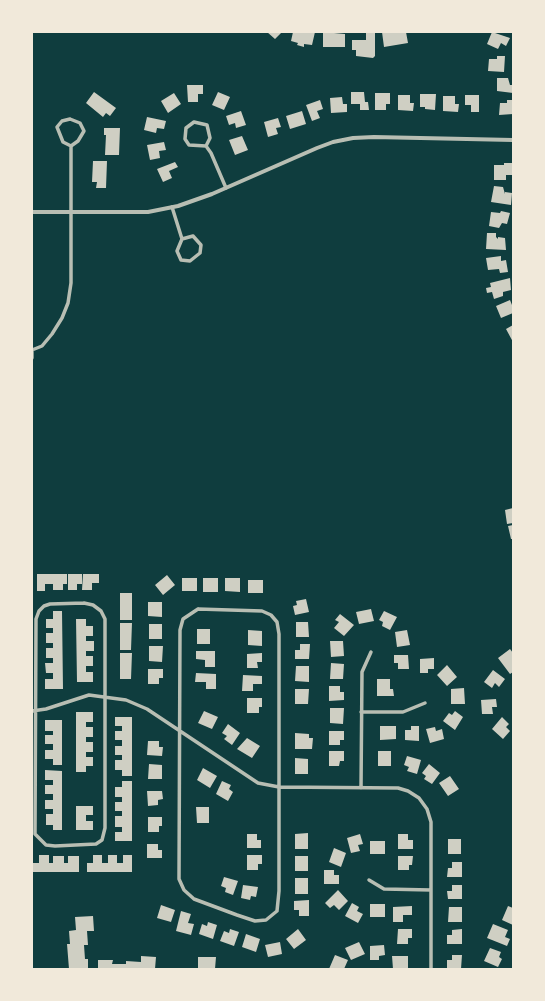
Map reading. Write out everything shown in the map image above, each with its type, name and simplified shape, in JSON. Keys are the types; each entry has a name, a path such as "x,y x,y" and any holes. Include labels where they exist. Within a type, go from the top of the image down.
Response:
{"street":[{"path":"70,118 80,123 84,131 78,141 71,146 63,142 57,127 62,121 70,118"},
{"path":"194,122 207,125 210,138 206,146 189,145 185,138 186,128 194,122"},
{"path":"32,212 148,212 172,207 226,188 317,148 333,142 353,138 374,137 513,140"},
{"path":"32,358 32,350 42,346 52,334 62,318 68,303 71,283 71,146"},
{"path":"206,146 211,153 226,188"},
{"path":"172,207 182,239 177,251 181,260 190,261 200,253 201,245 193,236 182,239"},
{"path":"50,604 94,604 101,611 105,619 105,828 102,840 96,844 46,845 35,834 33,711 36,619 39,611 44,606 50,604"},
{"path":"198,609 262,611 271,615 278,622 279,634 279,891 277,911 266,920 255,921 194,899 184,890 179,879 181,732 180,630 183,619 198,609"},
{"path":"361,788 362,672 371,652"},
{"path":"33,711 89,695 126,700 147,709 258,783 279,787 398,788 408,790 419,798 427,809 431,822 430,969"},
{"path":"361,712 403,712 425,703"},
{"path":"369,880 384,890 431,890"}],"building":[{"path":"267,32 282,32 275,39"},
{"path":"293,32 315,32 312,45 304,44 304,47 291,41"},
{"path":"323,32 345,34 345,47 323,47"},
{"path":"366,32 375,32 375,56 373,58 356,56 356,50 352,50 352,40 366,40"},
{"path":"382,32 406,32 408,43 384,47"},
{"path":"492,32 510,38 506,46 501,43 498,49 487,44"},
{"path":"497,56 505,56 504,72 488,71 489,59 497,59"},
{"path":"497,78 508,78 510,85 513,85 513,93 497,91"},
{"path":"187,85 203,85 203,94 198,94 198,102 188,102"},
{"path":"94,92 116,108 110,116 106,113 103,117 86,103"},
{"path":"218,92 230,97 224,110 212,105"},
{"path":"351,92 364,92 365,102 368,102 369,110 360,110 360,104 351,104"},
{"path":"174,93 181,104 168,113 161,101"},
{"path":"375,93 390,93 390,104 386,104 386,110 375,110"},
{"path":"420,94 436,94 435,110 420,107"},
{"path":"398,95 410,95 410,103 414,103 413,111 398,110"},
{"path":"465,95 479,95 479,112 471,112 471,105 465,105"},
{"path":"443,96 455,96 455,104 459,104 458,112 443,111"},
{"path":"342,97 343,104 347,104 347,112 331,113 330,98"},
{"path":"320,100 323,109 317,111 320,118 312,121 306,105"},
{"path":"507,100 513,100 513,114 499,115 500,103 507,103"},
{"path":"241,111 246,125 236,128 235,123 229,125 226,116"},
{"path":"302,111 306,124 290,129 286,116"},
{"path":"147,117 166,121 164,129 157,128 156,133 144,130"},
{"path":"278,118 281,127 276,128 278,134 268,137 264,122"},
{"path":"104,128 120,128 119,155 105,155 106,135 104,135"},
{"path":"242,136 248,150 235,155 229,140"},
{"path":"164,142 166,150 159,151 160,158 150,160 147,145"},
{"path":"93,161 107,161 106,188 96,188 97,182 92,182"},
{"path":"175,162 178,167 169,171 172,178 163,182 157,169"},
{"path":"504,163 513,163 512,175 506,175 506,180 494,180 494,165 504,165"},
{"path":"494,186 503,187 505,194 505,192 512,193 511,205 491,202"},
{"path":"501,211 510,213 507,224 502,223 499,228 489,226 491,212 500,213"},
{"path":"487,233 496,233 496,237 498,239 498,237 505,238 506,250 486,249"},
{"path":"501,256 501,261 506,260 508,272 500,273 499,269 488,270 486,258"},
{"path":"510,278 511,290 503,292 503,296 494,299 492,292 487,293 486,288 491,287 490,283"},
{"path":"510,300 512,305 513,304 513,313 501,318 496,306"},
{"path":"513,325 513,342 506,329"},
{"path":"513,508 513,523 507,524 505,510"},
{"path":"513,525 513,539 511,539 508,526"},
{"path":"37,574 67,574 67,584 63,584 63,590 53,590 53,584 45,584 45,591 37,591"},
{"path":"68,574 82,574 82,584 77,584 77,590 68,590"},
{"path":"83,574 99,574 99,583 92,583 92,590 82,590"},
{"path":"167,575 175,585 163,595 155,585"},
{"path":"182,578 197,578 197,591 182,591"},
{"path":"203,578 218,578 218,592 203,592"},
{"path":"225,578 240,578 240,592 225,591"},
{"path":"248,580 263,580 263,593 248,593"},
{"path":"120,593 132,593 132,620 120,620"},
{"path":"306,599 309,612 295,615 293,606 297,605 296,601"},
{"path":"148,602 162,602 162,617 148,616"},
{"path":"371,609 374,621 359,624 356,612"},
{"path":"53,611 62,611 63,689 45,689 45,679 53,679 53,673 46,673 45,663 53,663 53,658 46,658 46,648 53,648 53,643 46,643 46,633 53,633 53,628 46,628 46,619 53,619"},
{"path":"384,611 397,617 390,630 382,626 383,622 379,620"},
{"path":"340,614 354,625 344,636 334,628 339,622 335,620"},
{"path":"76,619 86,619 86,626 93,626 93,636 86,636 86,641 94,641 94,651 86,651 86,656 93,656 93,666 86,666 86,672 93,672 93,682 77,682"},
{"path":"296,622 308,622 309,637 296,637"},
{"path":"120,623 132,623 131,650 120,650"},
{"path":"149,624 162,624 162,639 149,639"},
{"path":"197,629 210,629 210,644 197,644"},
{"path":"248,630 262,631 262,646 248,645"},
{"path":"407,630 410,645 397,647 395,632"},
{"path":"330,641 343,641 344,656 331,657"},
{"path":"300,644 310,644 309,659 295,659 295,650 300,650"},
{"path":"149,646 163,646 162,662 149,661"},
{"path":"510,649 513,653 513,672 510,674 498,658"},
{"path":"196,651 215,651 215,667 205,667 205,660 196,659"},
{"path":"120,653 132,653 131,679 120,679"},
{"path":"262,653 262,662 257,662 258,668 247,668 247,654"},
{"path":"394,655 408,655 409,669 398,669 398,663 394,663"},
{"path":"434,658 434,669 428,669 428,673 420,673 420,659"},
{"path":"331,663 344,664 343,679 330,679"},
{"path":"447,665 457,677 447,686 437,675"},
{"path":"296,666 309,666 309,682 295,681"},
{"path":"148,669 163,669 163,678 159,678 159,684 148,684"},
{"path":"493,670 505,679 499,687 495,683 492,688 484,682"},
{"path":"196,673 216,674 216,689 206,689 206,682 195,682"},
{"path":"243,675 262,676 262,684 253,684 253,691 242,691"},
{"path":"377,679 390,679 390,689 393,689 394,696 377,696"},
{"path":"329,686 340,686 340,692 344,692 344,700 329,701"},
{"path":"464,688 465,704 451,704 451,689"},
{"path":"295,689 309,689 308,704 295,704"},
{"path":"247,698 262,698 262,707 259,707 259,713 247,713"},
{"path":"496,699 497,707 492,707 493,714 482,714 481,700"},
{"path":"330,708 344,708 343,724 330,723"},
{"path":"204,711 218,717 212,729 198,723"},
{"path":"455,711 463,717 455,730 443,721 449,713 452,715"},
{"path":"76,712 93,712 93,722 86,722 86,727 93,727 93,737 86,737 86,742 93,742 93,752 86,752 86,757 93,757 93,766 86,766 86,772 76,772"},
{"path":"115,717 132,717 132,776 122,776 122,770 115,770 115,760 122,760 122,755 115,755 115,746 122,746 122,740 115,740 115,731 122,731 122,726 115,726"},
{"path":"502,717 509,724 506,727 510,731 503,739 492,729"},
{"path":"45,720 62,720 62,765 53,765 53,759 45,759 45,750 53,750 53,744 45,744 45,735 53,735 53,731 45,731"},
{"path":"228,724 240,733 232,745 224,739 227,736 222,733"},
{"path":"380,726 396,726 396,739 380,740"},
{"path":"411,726 419,726 419,741 405,740 405,730 411,730"},
{"path":"435,727 436,731 442,729 444,739 430,743 426,729"},
{"path":"329,731 344,731 344,740 340,740 340,745 329,745"},
{"path":"295,733 309,734 309,738 313,738 312,749 295,749"},
{"path":"247,738 260,746 252,758 237,749"},
{"path":"148,741 159,741 159,747 163,747 162,756 147,755"},
{"path":"329,751 344,751 344,761 340,761 339,766 329,766"},
{"path":"378,751 391,751 391,766 378,766"},
{"path":"407,756 421,760 417,774 407,771 409,767 404,765"},
{"path":"295,758 308,759 308,774 295,774"},
{"path":"149,764 162,765 162,779 148,779"},
{"path":"429,764 440,773 432,784 424,779 426,776 422,773"},
{"path":"203,768 217,776 210,788 197,780"},
{"path":"45,770 62,771 62,830 53,830 53,825 46,825 46,814 53,814 53,809 45,809 45,800 53,800 53,794 45,794 45,785 53,785 53,780 45,780"},
{"path":"450,776 459,789 448,796 439,783"},
{"path":"122,781 132,781 132,841 115,841 115,832 122,832 122,827 115,827 115,816 122,816 122,811 115,811 115,802 122,802 122,797 115,797 115,787 122,787"},
{"path":"222,781 231,785 229,789 233,792 228,801 216,794"},
{"path":"147,791 162,791 163,799 158,800 158,805 148,806"},
{"path":"76,806 93,806 93,815 86,815 86,821 93,821 93,830 76,830"},
{"path":"196,807 209,807 209,823 197,823"},
{"path":"148,817 162,817 162,826 159,826 159,832 148,832"},
{"path":"308,833 308,849 295,849 295,834"},
{"path":"247,834 257,834 257,840 261,840 261,848 247,848"},
{"path":"360,834 363,844 358,845 360,851 351,853 347,838"},
{"path":"398,834 408,834 408,840 413,840 413,849 398,849"},
{"path":"448,839 461,839 461,854 448,854"},
{"path":"370,841 385,841 385,854 370,854"},
{"path":"147,844 158,844 158,850 162,850 162,858 147,858"},
{"path":"334,848 346,853 341,867 329,862"},
{"path":"39,855 49,855 49,863 53,863 53,856 64,856 64,863 68,863 68,856 79,856 79,872 33,872 33,863 39,863"},
{"path":"93,855 102,855 102,863 108,863 108,855 117,855 117,863 123,863 123,855 132,855 132,872 87,872 87,863 93,863"},
{"path":"247,855 262,855 262,864 258,864 258,870 247,870"},
{"path":"295,856 308,856 308,871 295,871"},
{"path":"398,856 413,856 412,865 409,865 409,870 398,870"},
{"path":"452,862 462,862 462,877 447,877 448,868 452,868"},
{"path":"324,870 334,870 334,875 339,875 339,884 324,884"},
{"path":"224,877 238,881 233,895 225,892 226,888 221,886"},
{"path":"295,878 308,878 308,894 295,894"},
{"path":"243,885 258,887 256,897 251,896 250,900 241,898"},
{"path":"452,885 462,885 462,899 448,899 447,891 452,891"},
{"path":"338,890 348,901 339,910 334,905 330,908 325,903"},
{"path":"309,900 309,916 299,916 299,910 294,910 294,901"},
{"path":"352,903 359,907 357,911 363,914 358,923 345,916"},
{"path":"370,904 385,904 385,917 370,917"},
{"path":"161,905 175,910 171,922 157,918"},
{"path":"412,906 412,915 403,915 403,922 393,922 393,907"},
{"path":"508,906 513,908 513,925 502,920"},
{"path":"449,907 462,907 462,922 448,922"},
{"path":"181,911 191,914 188,923 194,924 191,935 176,931"},
{"path":"93,916 94,931 87,931 88,945 84,945 85,959 88,959 88,969 69,969 67,944 70,944 69,931 76,930 75,917"},
{"path":"208,922 217,925 213,939 199,934 202,924 207,926"},
{"path":"493,924 508,930 505,937 510,939 507,946 487,938"},
{"path":"230,929 239,932 234,946 220,941 224,931 229,933"},
{"path":"298,929 306,940 294,949 286,939"},
{"path":"398,929 412,929 412,938 408,938 408,944 397,944"},
{"path":"462,929 462,944 447,944 447,935 452,935 452,930"},
{"path":"246,934 260,939 256,952 242,947"},
{"path":"280,942 282,954 268,957 265,945"},
{"path":"359,942 365,954 351,960 345,948"},
{"path":"384,945 385,955 379,956 379,960 370,960 370,946"},
{"path":"490,948 501,952 499,957 502,959 498,967 484,961"},
{"path":"335,955 348,960 344,969 329,969"},
{"path":"452,955 462,955 461,969 447,969 447,960 452,960"},
{"path":"141,956 156,957 155,969 98,969 98,960 113,960 112,964 126,964 126,961 141,962"},
{"path":"392,956 408,956 408,969 393,969"},
{"path":"198,957 216,957 215,969 198,969"}]}
